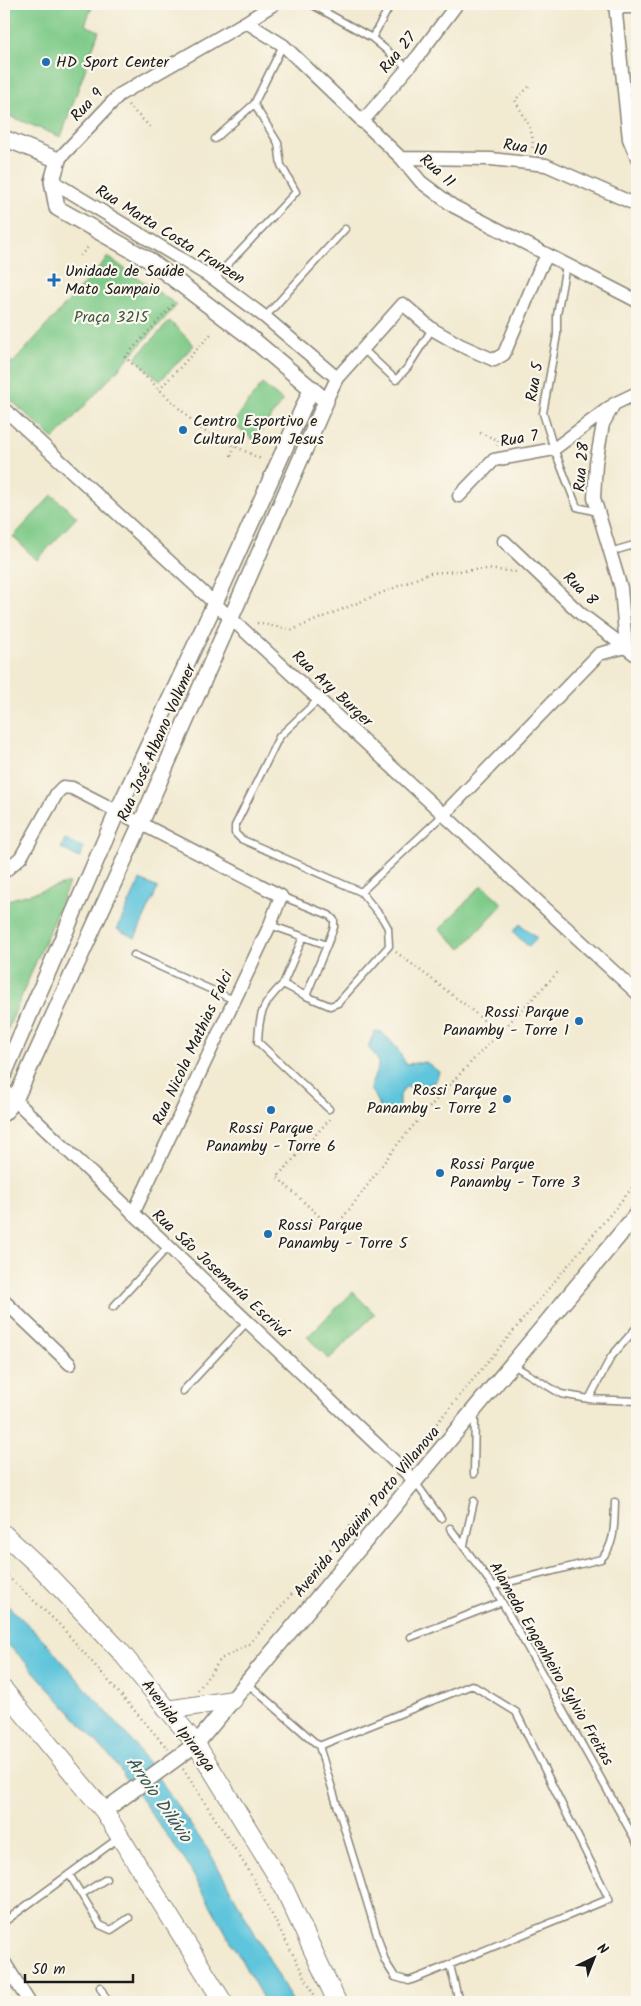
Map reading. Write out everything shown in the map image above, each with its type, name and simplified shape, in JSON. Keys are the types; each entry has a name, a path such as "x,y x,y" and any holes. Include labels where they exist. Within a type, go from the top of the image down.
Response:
{"main road":[{"name":"Avenida Ipiranga","path":"4,1534 44,1571 120,1651 196,1744 283,1886 337,2002"},
{"path":"4,1690 104,1812 223,2002"},
{"path":"168,1710 233,1700"}],"street":[{"name":"Rua 9","path":"58,160 119,95 274,4"},
{"name":"Rua 27","path":"362,122 408,68 457,4"},
{"path":"637,6 615,5 628,138 637,158"},
{"name":"Rua 11","path":"246,22 283,45 401,158 421,182 453,206 637,301"},
{"path":"4,138 58,160 52,181 56,208 149,260 250,337 326,401 338,378 403,304 432,329 460,345 494,360 504,354 540,268 547,256"},
{"name":"Rua 10","path":"401,158 491,159 546,165 637,206"},
{"name":"Rua Marta Costa Franzen","path":"52,181 214,279 265,317 338,378"},
{"name":"Rua José Albano Volkmer","path":"4,1074 117,812 215,604 312,388"},
{"path":"614,404 637,393"},
{"name":"Rua José Albano Volkmer","path":"4,1112 15,1100 141,823 326,401"},
{"name":"Rua 7","path":"459,496 494,460 554,449 614,404"},
{"name":"Rua 28","path":"614,404 603,424 596,463 594,498 620,588 626,647"},
{"name":"Rua Ary Burger","path":"4,409 637,993"},
{"name":"Rua 8","path":"504,541 581,614 602,632 637,656"},
{"path":"444,814 599,654 626,647"},
{"path":"4,872 21,857 57,793 63,787 72,788 281,896"},
{"name":"Rua Nicola Mathias Falci","path":"132,1214 270,925 281,896"},
{"path":"68,926 90,935"},
{"name":"Rua São Josemaría Escrivá","path":"4,1090 132,1214 415,1481"},
{"name":"Avenida Joaquim Porto Villanova","path":"104,1812 196,1744 637,1214"},
{"path":"4,1301 70,1364"},
{"path":"4,1962 29,2002"}],"lane":[{"path":"310,4 372,38 408,68"},
{"path":"372,38 391,4"},
{"path":"214,139 254,104 283,45"},
{"path":"214,279 296,192 281,166 278,143 254,104"},
{"path":"265,317 346,229"},
{"name":"Rua 5","path":"566,265 557,315 557,335 543,413 554,449 577,507 598,512"},
{"path":"364,350 396,380 408,367 432,329"},
{"path":"610,552 637,544"},
{"path":"283,984 330,1006 338,1003 389,946 388,928 361,892 241,839 235,833 235,826 279,737 318,699"},
{"path":"361,892 444,814"},
{"path":"281,896 329,915 334,920 334,926 306,996"},
{"path":"270,925 327,945"},
{"path":"303,937 283,984 272,995 258,1019 258,1042 329,1109"},
{"path":"134,955 234,1000"},
{"path":"113,1307 168,1247"},
{"path":"183,1391 247,1322"},
{"path":"589,1399 611,1357 637,1328"},
{"path":"513,1365 561,1394 589,1399 637,1401"},
{"path":"474,1474 475,1410"},
{"path":"415,1481 441,1518"},
{"path":"464,1545 474,1501"},
{"path":"493,1586 601,1559 608,1552 613,1539 615,1502"},
{"name":"Alameda Engenheiro Sylvio Freitas","path":"450,1528 493,1586 637,1843"},
{"path":"411,1637 502,1602"},
{"path":"248,1683 319,1746 385,1961 395,1978 409,1981 609,1899 516,1712 472,1685 319,1746"},
{"path":"4,1922 120,1837"},
{"path":"69,1874 100,1925 111,1930 129,1918"},
{"path":"82,1894 106,1879"},
{"path":"450,1965 459,2002"},
{"path":"100,1987 108,2002"}],"path":[{"path":"529,86 514,100 534,140 529,163"},
{"path":"119,95 151,128"},
{"path":"80,256 88,247"},
{"path":"173,304 125,357 202,430 276,466"},
{"path":"159,390 211,334"},
{"path":"480,432 498,440 494,460"},
{"path":"231,456 235,446"},
{"path":"231,618 292,630 430,573 486,569 542,575"},
{"path":"389,946 467,1006 499,1034"},
{"path":"331,1118 277,1177 333,1229 398,1144 559,971"},
{"path":"191,1695 198,1690 221,1659 248,1644 400,1467 637,1182"}],"green space":[{"name":"HD Sport Center","path":"4,4 93,4 85,25 99,31 61,137 4,114"},
{"name":"Praça 3215","path":"108,257 177,305 54,439 4,394 4,356 13,363"},
{"path":"170,321 194,345 160,381 135,358"},
{"path":"262,384 283,401 254,440 232,424"},
{"path":"52,495 77,517 37,560 13,537"},
{"path":"69,883 4,1038 4,901"},
{"path":"482,885 503,904 461,949 440,929"},
{"path":"353,1292 375,1314 329,1359 307,1337"}],"water":[{"path":"65,839 84,848 79,858 61,848"},
{"path":"140,880 158,888 135,938 117,929"},
{"path":"520,924 537,938 529,947 513,932"},
{"path":"375,1031 382,1032 396,1047 406,1064 426,1062 439,1072 436,1081 424,1087 405,1087 399,1097 399,1113 390,1117 383,1113 370,1088 378,1066 376,1058 368,1047"},
{"name":"Arroio Dilúvio","path":"4,1602 39,1635 133,1742 210,1853 293,2002 265,2002 186,1862 113,1760 20,1656 4,1641"}],"place":[{"name":"HD Sport Center","path":"46,62"},
{"name":"Unidade de Saúde Mato Sampaio","path":"54,280"},
{"name":"Centro Esportivo e Cultural Bom Jesus","path":"183,430"},
{"name":"Rossi Parque Panamby - Torre 1","path":"579,1021"},
{"name":"Rossi Parque Panamby - Torre 2","path":"507,1099"},
{"name":"Rossi Parque Panamby - Torre 6","path":"271,1110"},
{"name":"Rossi Parque Panamby - Torre 3","path":"440,1173"},
{"name":"Rossi Parque Panamby - Torre 5","path":"268,1234"}]}
